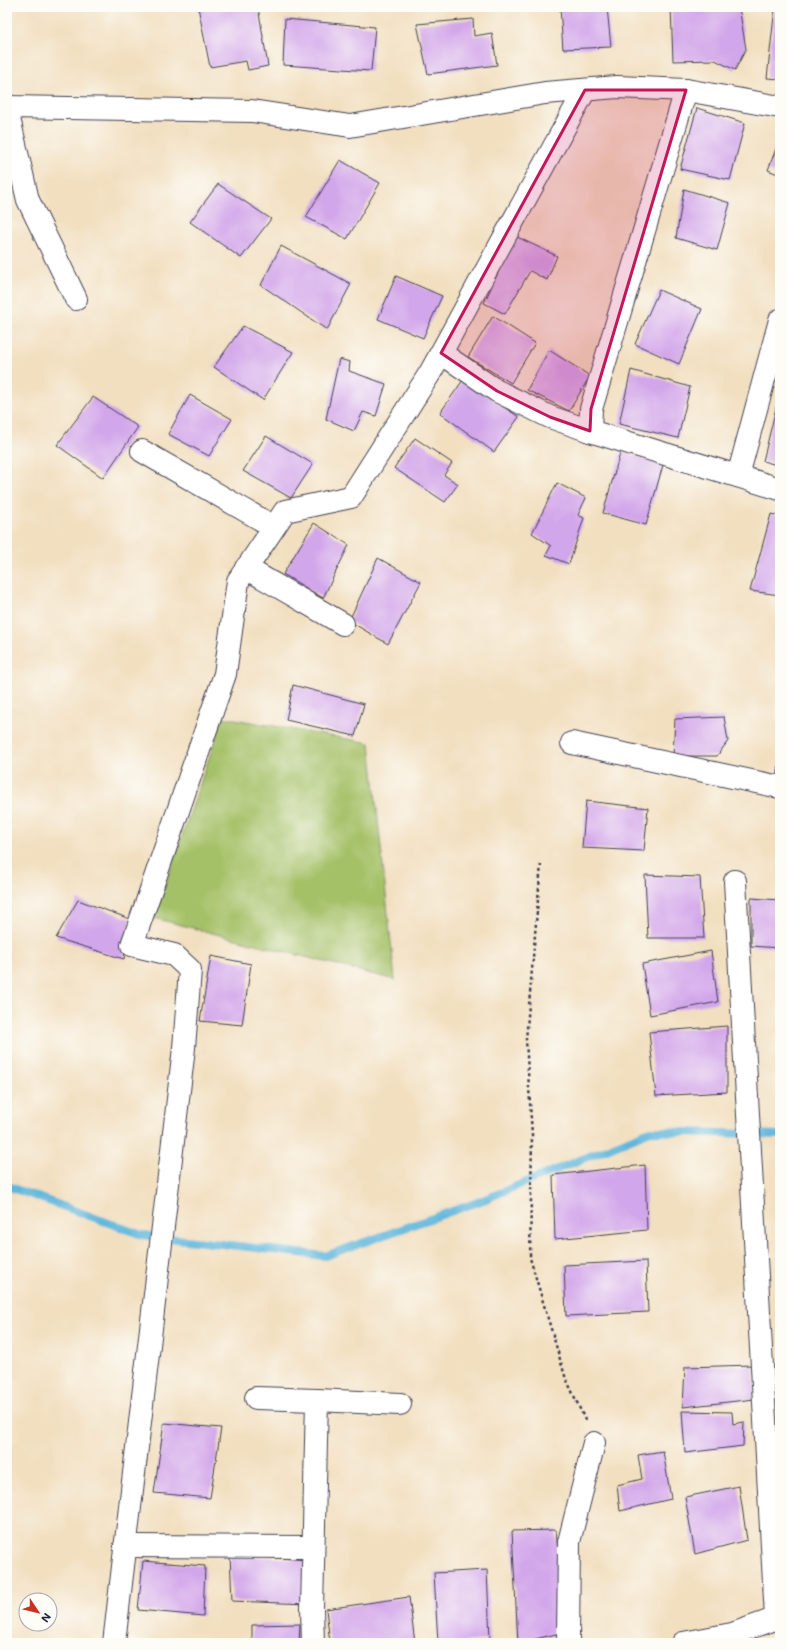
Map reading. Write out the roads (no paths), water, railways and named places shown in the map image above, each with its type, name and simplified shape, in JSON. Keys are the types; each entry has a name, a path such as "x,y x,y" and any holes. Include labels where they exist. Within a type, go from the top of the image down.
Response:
{"street":[{"path":"7,107 252,111 350,126 545,93 617,87 686,90 780,107"},
{"path":"114,1643 184,1048 190,970 174,955 132,945 225,674 238,581 285,511 351,497 441,353 585,90"},
{"path":"590,431 591,409 686,90"},
{"path":"7,110 28,200 76,300"},
{"path":"738,476 780,320"},
{"path":"441,353 498,391 550,417 590,431 780,489"},
{"path":"142,451 274,527"},
{"path":"246,568 343,624"},
{"path":"572,743 780,787"},
{"path":"683,1643 732,1634 778,1618 735,881"},
{"path":"256,1398 400,1404"},
{"path":"314,1643 313,1547 316,1400"},
{"path":"568,1643 569,1542 594,1443"},
{"path":"125,1546 313,1547"}],"waterway":[{"path":"7,1186 142,1235 325,1256 478,1202 650,1131 780,1135"}]}
